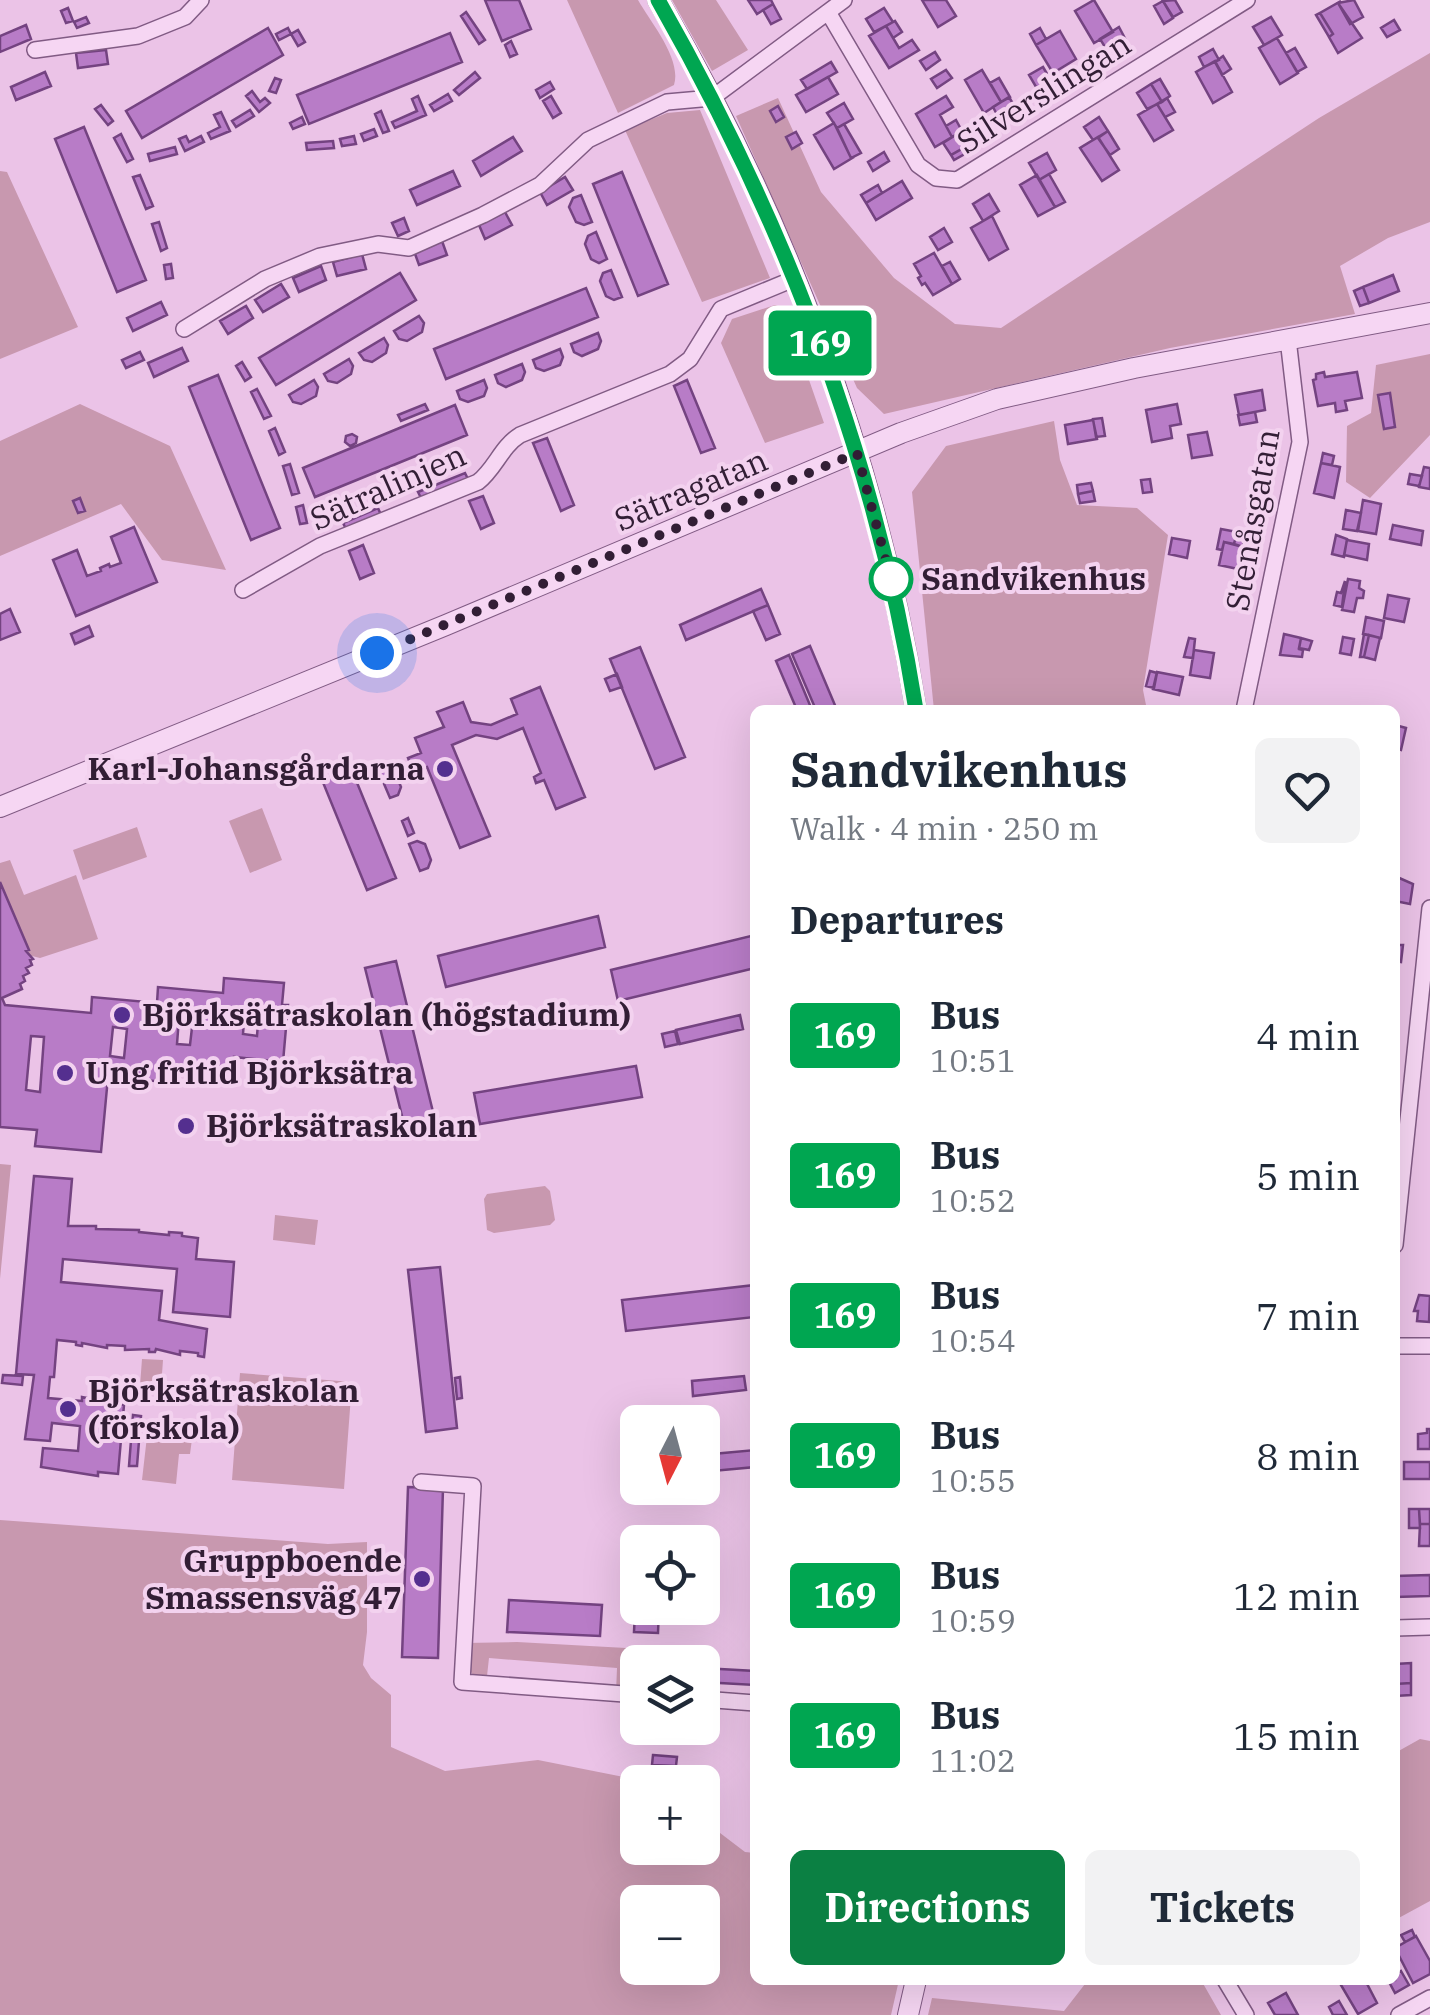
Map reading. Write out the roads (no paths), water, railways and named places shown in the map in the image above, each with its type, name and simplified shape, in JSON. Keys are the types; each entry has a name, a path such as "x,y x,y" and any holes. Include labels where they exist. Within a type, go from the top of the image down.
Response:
{"street":[{"path":"35,50 138,36 185,17 200,0"},
{"path":"658,0 712,98 796,278 836,384 891,579 915,705"},
{"path":"184,329 266,279 320,256 378,244 410,248 540,185 588,140 667,102 712,98 844,0"},
{"name":"Silverslingan","path":"828,12 918,165 946,181 970,173 1247,0"},
{"name":"Sätralinjen","path":"243,590 320,546 478,482 509,442 520,435 670,374 690,359 721,309 796,278"},
{"name":"Sätragatan","path":"0,807 901,433 1028,390 1430,313"},
{"name":"Stenåsgatan","path":"1245,705 1300,442 1288,339"},
{"path":"1400,1202 1430,908"},
{"path":"1400,1059 1414,1062"},
{"path":"1410,1116 1430,1116"},
{"path":"1400,1346 1430,1346"},
{"path":"421,1482 472,1486 462,1682 620,1694"},
{"path":"1400,1628 1430,1627"},
{"path":"720,1700 750,1703"},
{"path":"908,2015 915,1985"},
{"path":"1229,1985 1246,2015"},
{"path":"1399,2015 1430,1998"}],"place":[{"name":"Sandvikenhus","path":"891,579"},
{"name":"Karl-Johansgårdarna","path":"445,769"},
{"name":"Björksätraskolan (högstadium)","path":"122,1015"},
{"name":"Ung fritid Björksätra","path":"65,1073"},
{"name":"Björksätraskolan","path":"186,1126"},
{"name":"Björksätraskolan (förskola)","path":"68,1409"},
{"name":"Gruppboende Smassensväg 47","path":"422,1579"}]}
